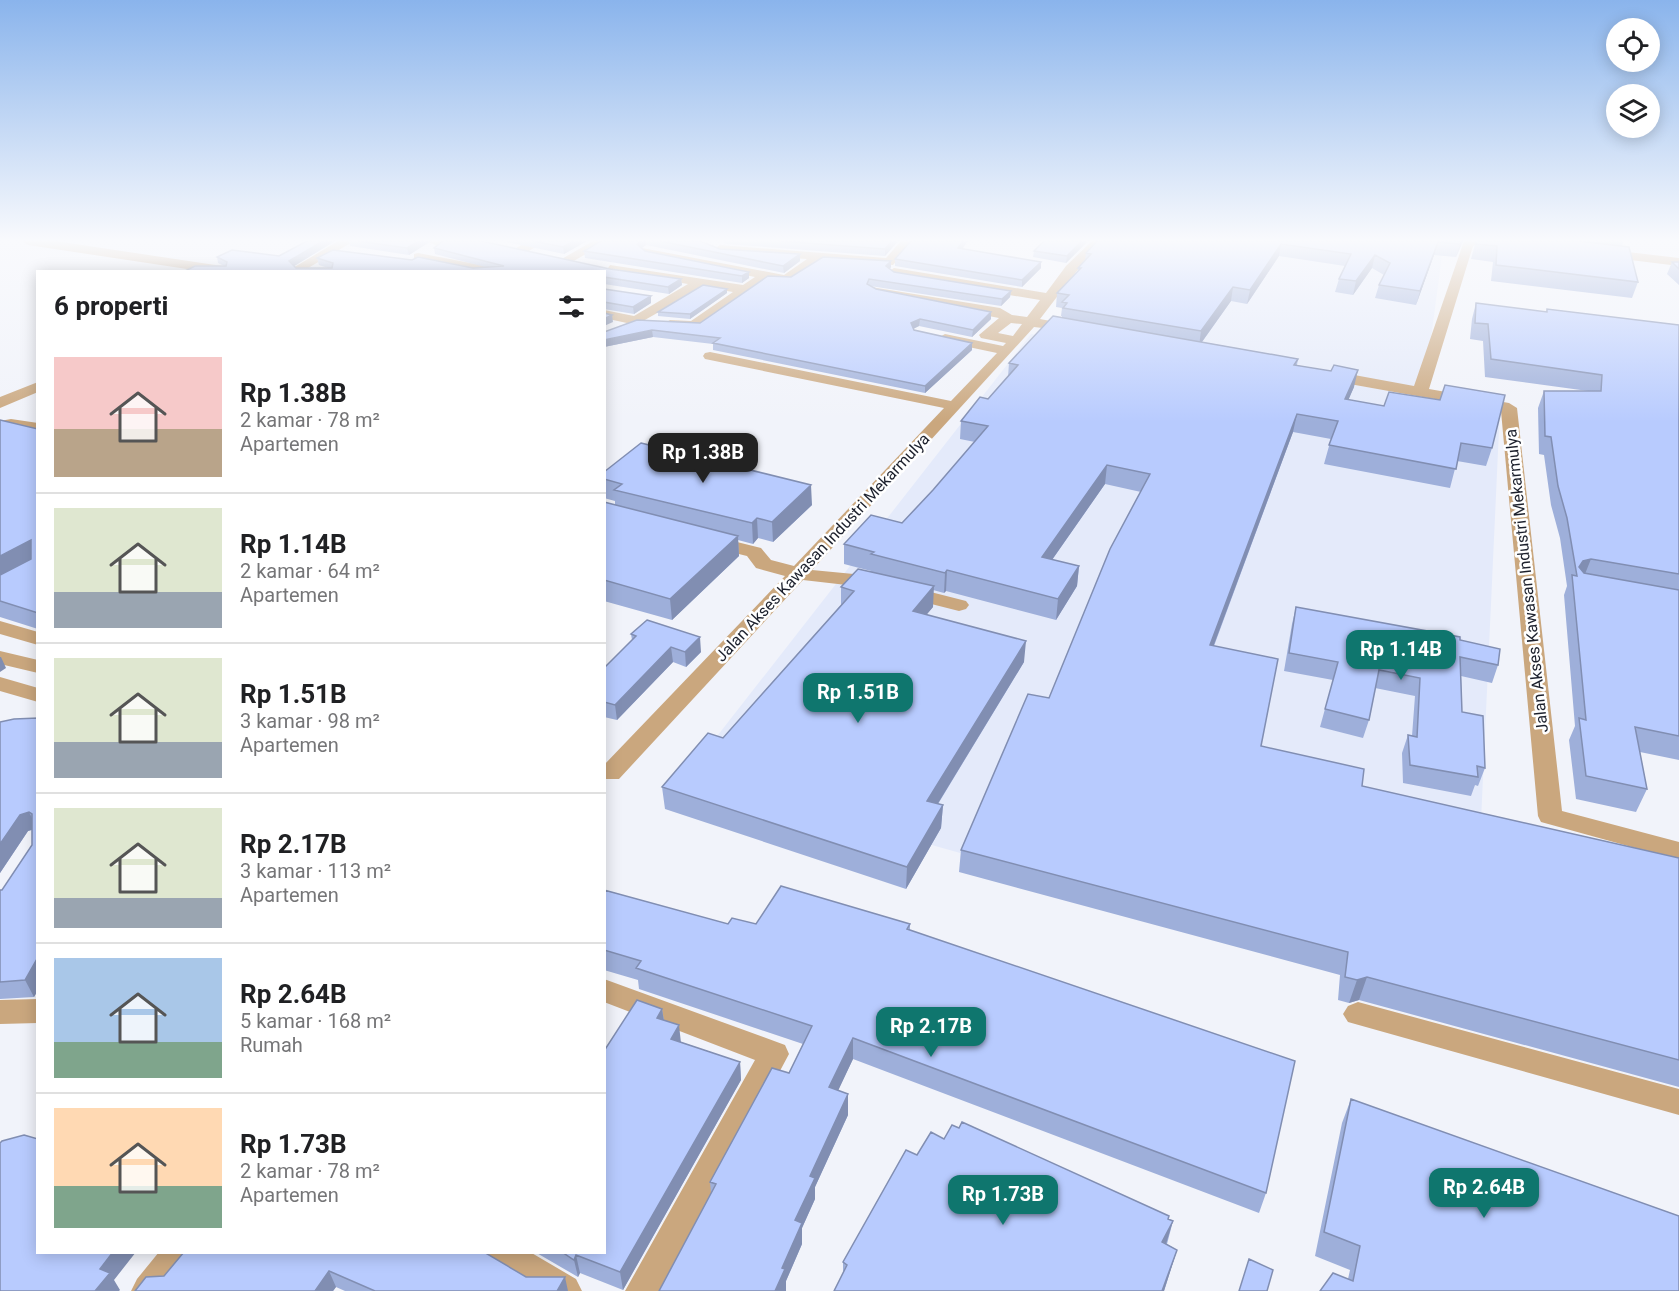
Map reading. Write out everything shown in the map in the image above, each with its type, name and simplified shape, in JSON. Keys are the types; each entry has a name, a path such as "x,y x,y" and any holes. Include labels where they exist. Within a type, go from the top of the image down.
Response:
{"street":[{"path":"614,330 636,321 668,301"},
{"path":"606,314 636,321 694,325 730,301"},
{"path":"939,301 1000,312 1008,318 1092,332"},
{"name":"Jalan Akses Kawasan Industri Mekarmulya","path":"611,773 1012,345 1048,301"},
{"path":"1420,392 1449,301"},
{"path":"1008,318 987,335 1012,345"},
{"path":"930,334 1012,345"},
{"path":"710,356 955,406"},
{"name":"Jalan Akses Kawasan Industri Mekarmulya","path":"1315,373 1509,408 1550,816 1679,851"},
{"path":"0,403 36,387"},
{"path":"0,390 21,394"},
{"path":"0,426 11,424 36,428"},
{"path":"696,537 754,552 760,556 763,564 798,574 864,580 959,604"},
{"path":"0,627 36,638"},
{"path":"0,657 36,666"},
{"path":"0,684 36,694"},
{"path":"606,991 774,1054 643,1291"},
{"path":"0,1012 36,1011"},
{"path":"1358,1014 1679,1102"},
{"path":"150,1291 180,1254"},
{"path":"500,1254 564,1291"}],"shaded area":[{"path":"1075,301 1436,301 1424,390 1062,316"},
{"path":"1031,334 1500,408 1481,821 1679,1055 686,776"}],"building":[{"path":"606,301 642,301 633,307 606,302"},
{"path":"676,301 709,301 690,314 658,312"},
{"path":"731,301 937,301 991,312 973,330 920,319 911,323 914,330 972,343 925,386 713,343 720,338 652,330 606,340 606,331 637,320 700,323"},
{"path":"1223,301 1201,331 1063,308 1067,303 1062,302"},
{"path":"1476,303 1679,325 1679,574 1591,559 1583,561 1579,567 1584,573 1679,590 1679,736 1635,727 1647,789 1586,776 1579,718 1586,720 1572,575 1577,576 1567,518 1558,486 1551,437 1545,436 1544,391 1601,391 1602,375 1491,359 1488,324 1475,323"},
{"path":"1053,316 1298,359 1294,365 1331,371 1334,365 1358,370 1345,399 1384,406 1389,392 1440,400 1445,385 1505,395 1492,448 1461,443 1456,469 1329,445 1338,421 1297,414 1210,645 1278,659 1261,746 1364,769 1362,786 1679,858 1679,1060 1367,977 1357,980 1345,977 1348,952 961,850 1028,694 1049,698 1110,549 1150,474 1107,465 1042,557 1079,566 1058,599 947,570 945,573 871,554 874,552 844,544 871,515 902,523 933,490 988,426 961,421 980,397 988,399 1018,365 1009,363"},
{"path":"0,420 36,429 36,612 0,601 0,575 31,559 31,540 0,556"},
{"path":"641,443 811,485 772,522 757,518 752,523 614,490 622,484 606,480 606,470"},
{"path":"606,503 738,536 670,599 606,581"},
{"path":"858,569 934,586 913,611 1026,641 927,801 943,805 907,867 662,787 708,733 723,738 854,591 841,587"},
{"path":"1296,607 1460,637 1460,640 1500,649 1498,665 1460,657 1462,712 1483,716 1485,768 1477,766 1478,777 1410,765 1408,735 1417,737 1420,678 1379,670 1369,720 1325,709 1338,662 1289,653"},
{"path":"647,620 700,637 685,652 671,647 615,705 606,703 606,666 636,636 631,634"},
{"path":"36,718 36,961 25,980 0,982 0,890 32,845 32,814 29,812 20,815 0,844 0,722"},
{"path":"781,886 910,924 907,929 1295,1061 1266,1193 853,1038 829,1087 848,1094 810,1176 815,1178 795,1220 802,1223 782,1268 785,1269 775,1291 659,1291 716,1184 710,1182 772,1068 789,1073 812,1026 636,968 641,961 606,951 606,891 728,924 732,918 756,924"},
{"path":"637,1000 662,1009 657,1018 679,1025 671,1039 740,1062 620,1272 576,1255 574,1260 565,1254 606,1254 606,1048"},
{"path":"1351,1099 1679,1216 1679,1291 1320,1291 1333,1273 1353,1281 1360,1246 1324,1232"},
{"path":"962,1122 1169,1216 1168,1219 1173,1221 1162,1242 1177,1250 1162,1291 834,1291 847,1265 843,1262 906,1150 917,1155 931,1132 944,1139 952,1125 959,1128"},
{"path":"24,1135 36,1138 36,1254 111,1254 100,1269 110,1273 95,1291 0,1291 0,1143"},
{"path":"182,1254 487,1254 526,1277 565,1277 557,1291 375,1291 329,1271 315,1291 135,1291 146,1277 164,1276"},
{"path":"1249,1259 1273,1270 1267,1291 1239,1291"}]}
